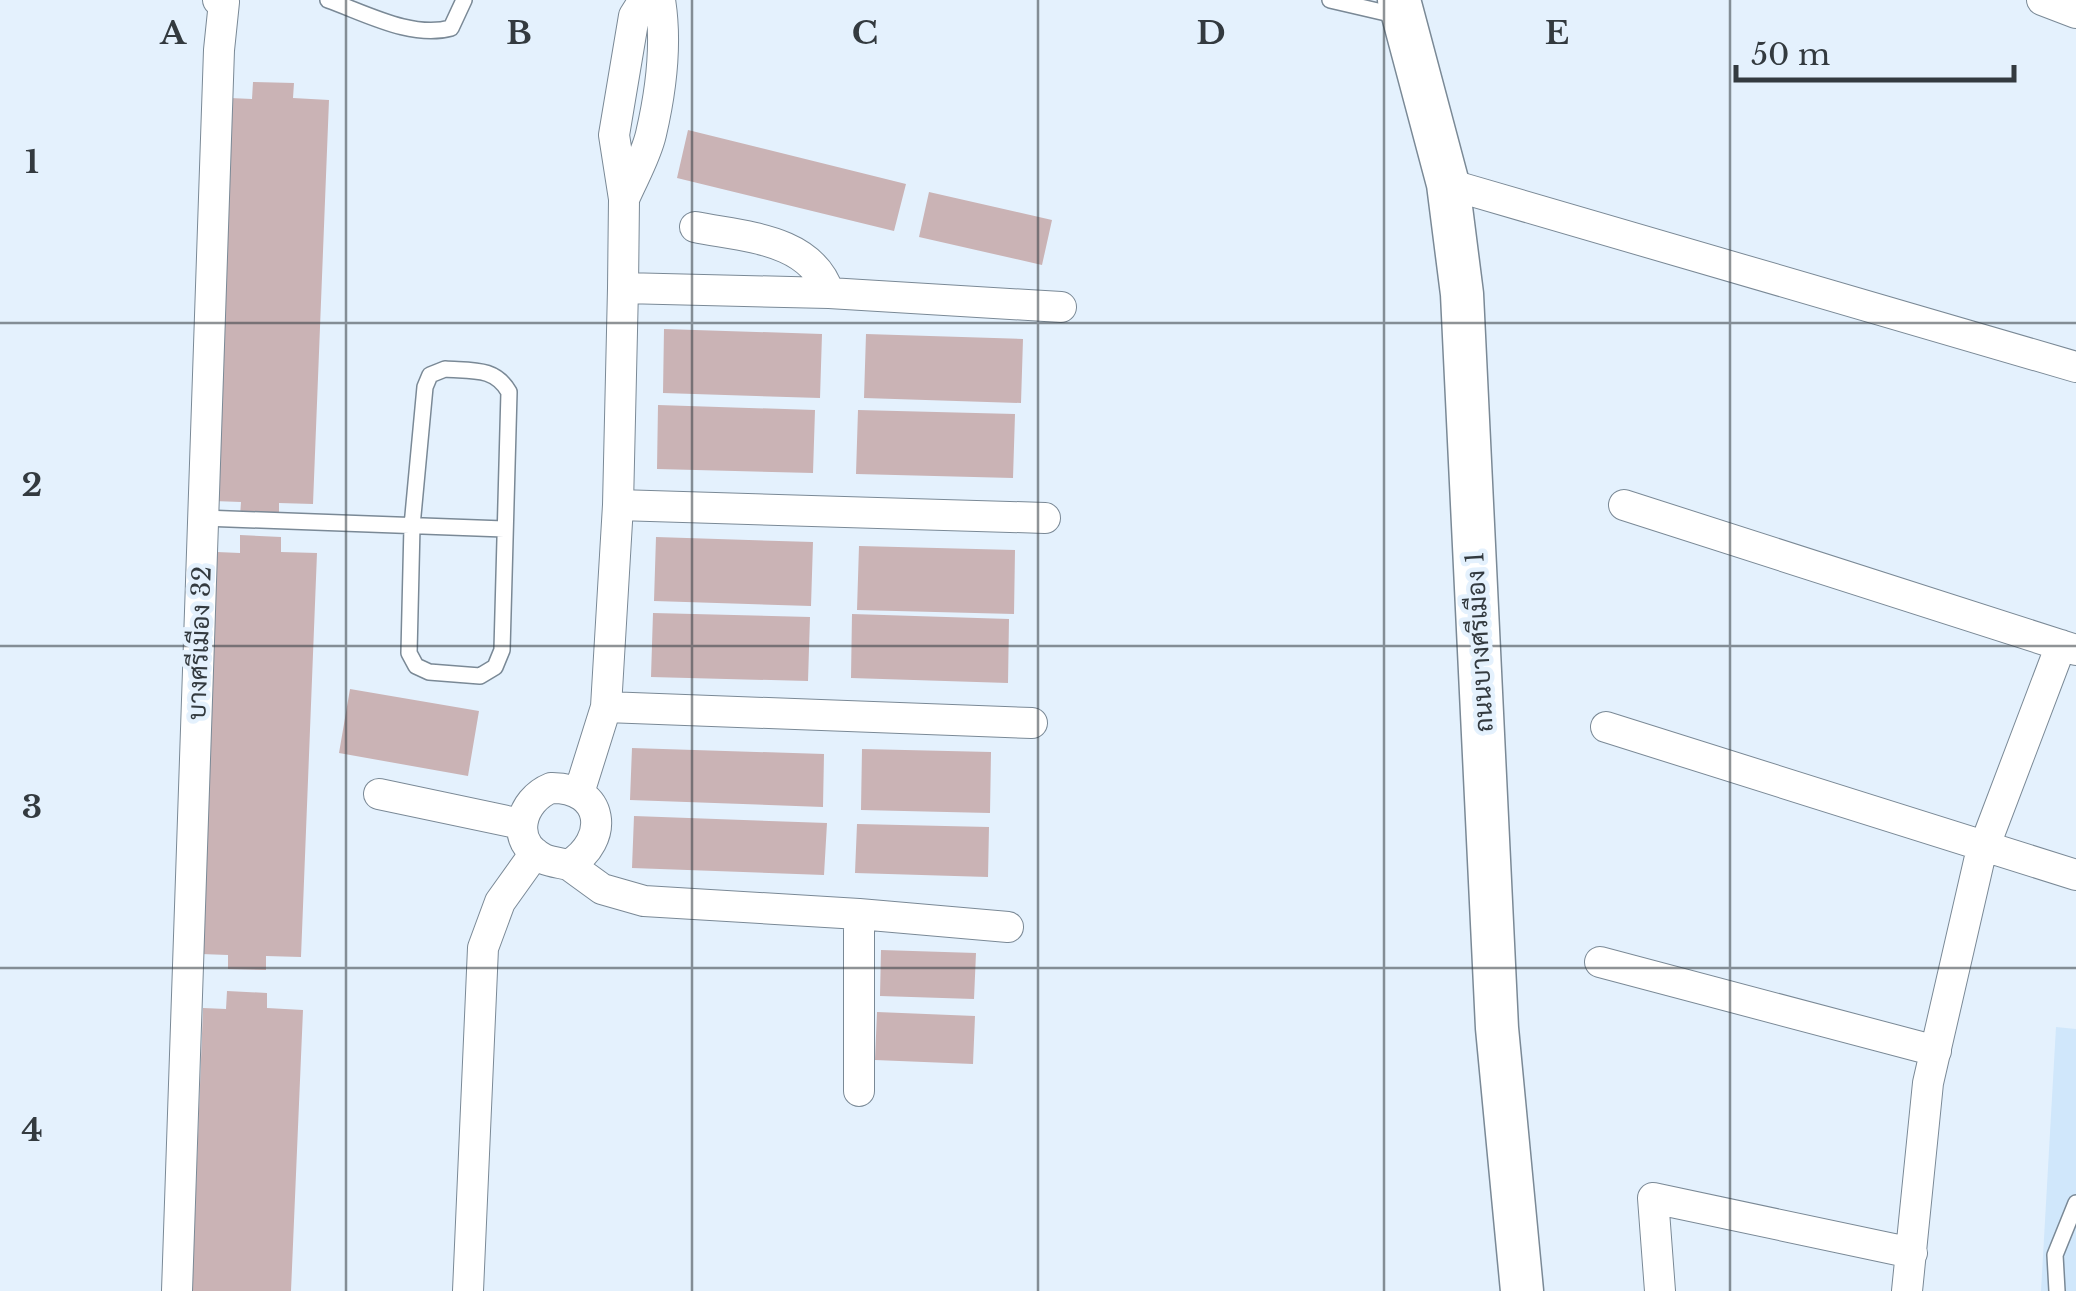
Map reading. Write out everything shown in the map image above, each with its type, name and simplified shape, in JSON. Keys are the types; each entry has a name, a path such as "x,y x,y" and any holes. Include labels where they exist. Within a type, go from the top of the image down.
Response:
{"street":[{"path":"580,793 606,708 618,504 623,288 624,200 614,135 634,16 644,0"},
{"path":"624,200 651,136 663,56 660,0"},
{"path":"2042,0 2076,13"},
{"name":"บางศรีเมือง 32","path":"177,1291 223,1"},
{"name":"ถนนบางศรีเมือง 1","path":"1401,9 1448,184 1462,294 1497,1028 1522,1291"},
{"path":"1448,184 2076,367"},
{"path":"695,226 784,246 804,255 824,278 829,293"},
{"path":"623,288 829,293 1061,307"},
{"path":"618,504 1046,518"},
{"path":"1624,505 2068,647 1984,846 1928,1083 1906,1291"},
{"path":"606,708 1032,723"},
{"path":"1606,727 2076,875"},
{"path":"568,866 589,850 596,819 591,804 580,793 551,788 529,802 521,824 523,835 544,859 568,866 602,889 622,897 1008,927"},
{"path":"378,794 521,824"},
{"path":"468,1291 483,948 500,902 535,852"},
{"path":"858,1092 859,914"},
{"path":"1600,962 1936,1050"},
{"path":"1660,1291 1654,1198 1912,1253"}],"lane":[{"path":"328,0 435,32 452,28 464,0"},
{"path":"1330,0 1401,9"},
{"path":"445,368 501,378 509,392 502,650 495,667 480,676 429,672 416,666 409,653 412,526 425,387 430,375 445,368"},
{"path":"203,518 504,529"},
{"path":"2058,1291 2055,1255 2076,1203"}],"shaded area":[{"path":"2056,1027 2076,1029 2076,1291 2041,1291"}],"building":[{"path":"253,82 294,83 293,98 329,100 313,504 279,503 279,517 240,516 241,502 214,501 230,98 252,99"},
{"path":"688,130 906,184 894,231 677,178"},
{"path":"929,192 1052,220 1042,265 919,237"},
{"path":"664,329 822,334 820,398 663,393"},
{"path":"866,334 1023,339 1021,403 864,398"},
{"path":"658,405 815,410 813,473 657,469"},
{"path":"858,410 1015,414 1013,478 856,474"},
{"path":"240,535 281,537 281,552 317,553 301,957 266,956 266,970 228,969 228,955 201,954 217,552 240,553"},
{"path":"656,537 813,542 811,606 654,601"},
{"path":"859,546 1015,550 1014,614 857,610"},
{"path":"653,613 810,617 808,681 651,677"},
{"path":"852,614 1009,619 1008,683 851,678"},
{"path":"350,689 479,711 468,776 339,753"},
{"path":"632,748 824,754 823,807 630,800"},
{"path":"862,749 991,752 990,813 861,810"},
{"path":"634,816 827,823 824,875 632,868"},
{"path":"857,824 989,827 988,877 855,873"},
{"path":"881,950 976,953 974,999 880,996"},
{"path":"227,991 267,993 267,1008 303,1010 291,1291 192,1291 203,1008 226,1009"},
{"path":"877,1012 975,1016 973,1064 875,1060"}]}
